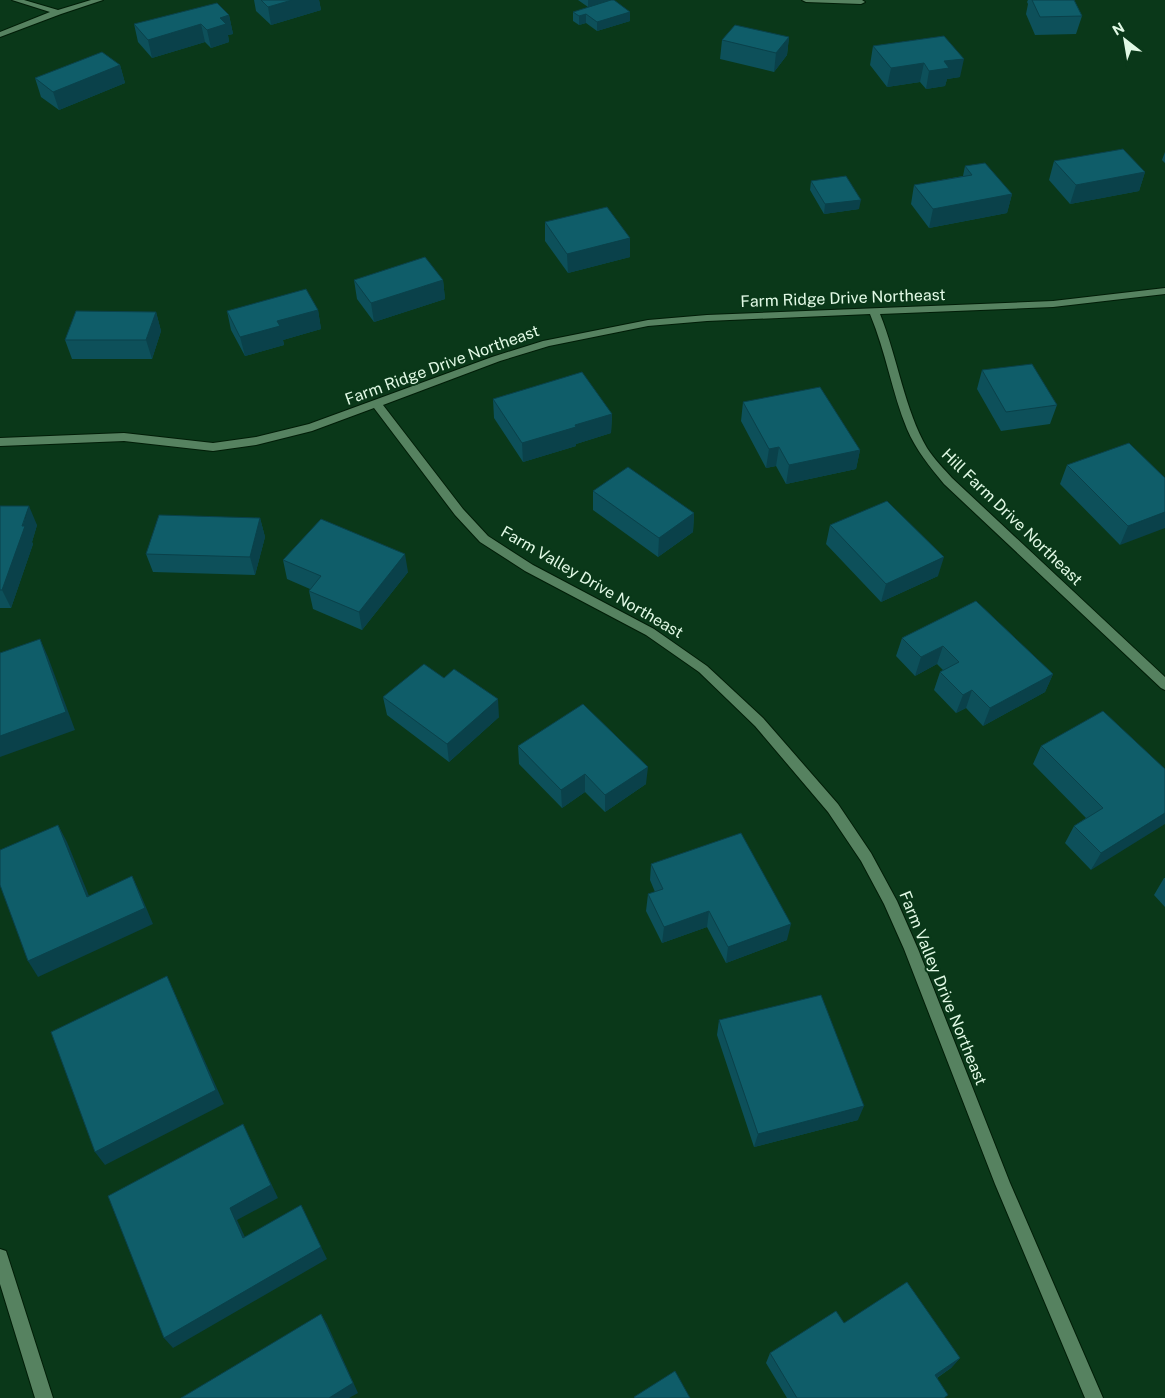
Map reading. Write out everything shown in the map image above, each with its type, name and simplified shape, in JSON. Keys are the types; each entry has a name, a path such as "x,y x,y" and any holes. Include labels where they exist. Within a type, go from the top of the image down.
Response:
{"street":[{"path":"16,0 58,12"},
{"path":"0,35 58,12 99,0"},
{"path":"806,0 861,2"},
{"name":"Farm Ridge Drive Northeast","path":"0,442 124,437 213,447 256,440 312,428 496,359 547,343 648,323 707,318 1053,304 1165,291"},
{"name":"Hill Farm Drive Northeast","path":"874,312 884,336 912,429 924,452 948,481 1165,685"},
{"name":"Farm Valley Drive Northeast","path":"377,404 459,512 484,539 529,568 650,632 703,669 759,722 833,808 866,857 890,901 911,949 1003,1184 1094,1398"},
{"path":"0,1257 44,1398"}],"building":[{"path":"261,0 292,0 268,7"},
{"path":"614,0 630,12 597,22 586,14 579,16 573,12"},
{"path":"1032,0 1074,0 1082,16 1040,17"},
{"path":"217,3 229,15 220,18 226,24 207,30 201,24 148,40 134,24"},
{"path":"735,25 789,37 776,53 722,40"},
{"path":"944,36 964,59 944,61 949,68 929,71 924,63 891,68 873,46"},
{"path":"102,52 120,65 53,92 35,78"},
{"path":"1123,149 1145,172 1076,185 1054,161"},
{"path":"985,163 1012,194 933,209 914,185 972,175 965,166"},
{"path":"846,176 861,200 825,204 811,181"},
{"path":"607,207 630,238 567,254 545,222"},
{"path":"425,257 443,280 371,303 354,280"},
{"path":"306,289 318,310 277,321 280,326 240,337 227,311"},
{"path":"76,311 156,312 146,340 65,340"},
{"path":"1032,364 1057,405 1006,412 982,370"},
{"path":"582,372 612,414 522,443 493,399"},
{"path":"820,387 860,450 789,465 779,447 769,449 743,402"},
{"path":"1129,443 1165,478 1165,512 1128,526 1067,465"},
{"path":"628,467 694,513 659,538 593,491"},
{"path":"887,501 944,557 886,584 830,525"},
{"path":"0,506 29,506 22,526 25,526 2,590 0,590"},
{"path":"159,515 260,518 250,557 146,554"},
{"path":"321,519 405,554 359,612 309,591 321,576 283,560"},
{"path":"976,601 1053,674 990,708 972,690 963,695 940,672 959,662 943,646 921,657 902,638"},
{"path":"40,639 66,712 0,736 0,653"},
{"path":"424,664 444,678 454,669 498,699 447,744 383,697"},
{"path":"583,704 648,767 605,795 585,774 561,790 518,746"},
{"path":"1103,711 1165,769 1165,813 1101,853 1074,826 1103,808 1041,746"},
{"path":"58,825 87,897 132,876 145,908 28,961 0,885 0,850"},
{"path":"741,833 791,924 728,947 709,911 664,927 648,894 663,889 651,864"},
{"path":"167,976 216,1090 95,1152 51,1032"},
{"path":"821,995 864,1106 758,1134 719,1020"},
{"path":"243,1124 271,1185 230,1208 243,1238 301,1205 321,1247 164,1338 108,1196"},
{"path":"907,1282 960,1358 935,1375 948,1395 944,1398 797,1398 770,1353 836,1311 844,1323"},
{"path":"321,1314 353,1383 329,1398 181,1398"},
{"path":"675,1371 690,1398 634,1397"}]}
